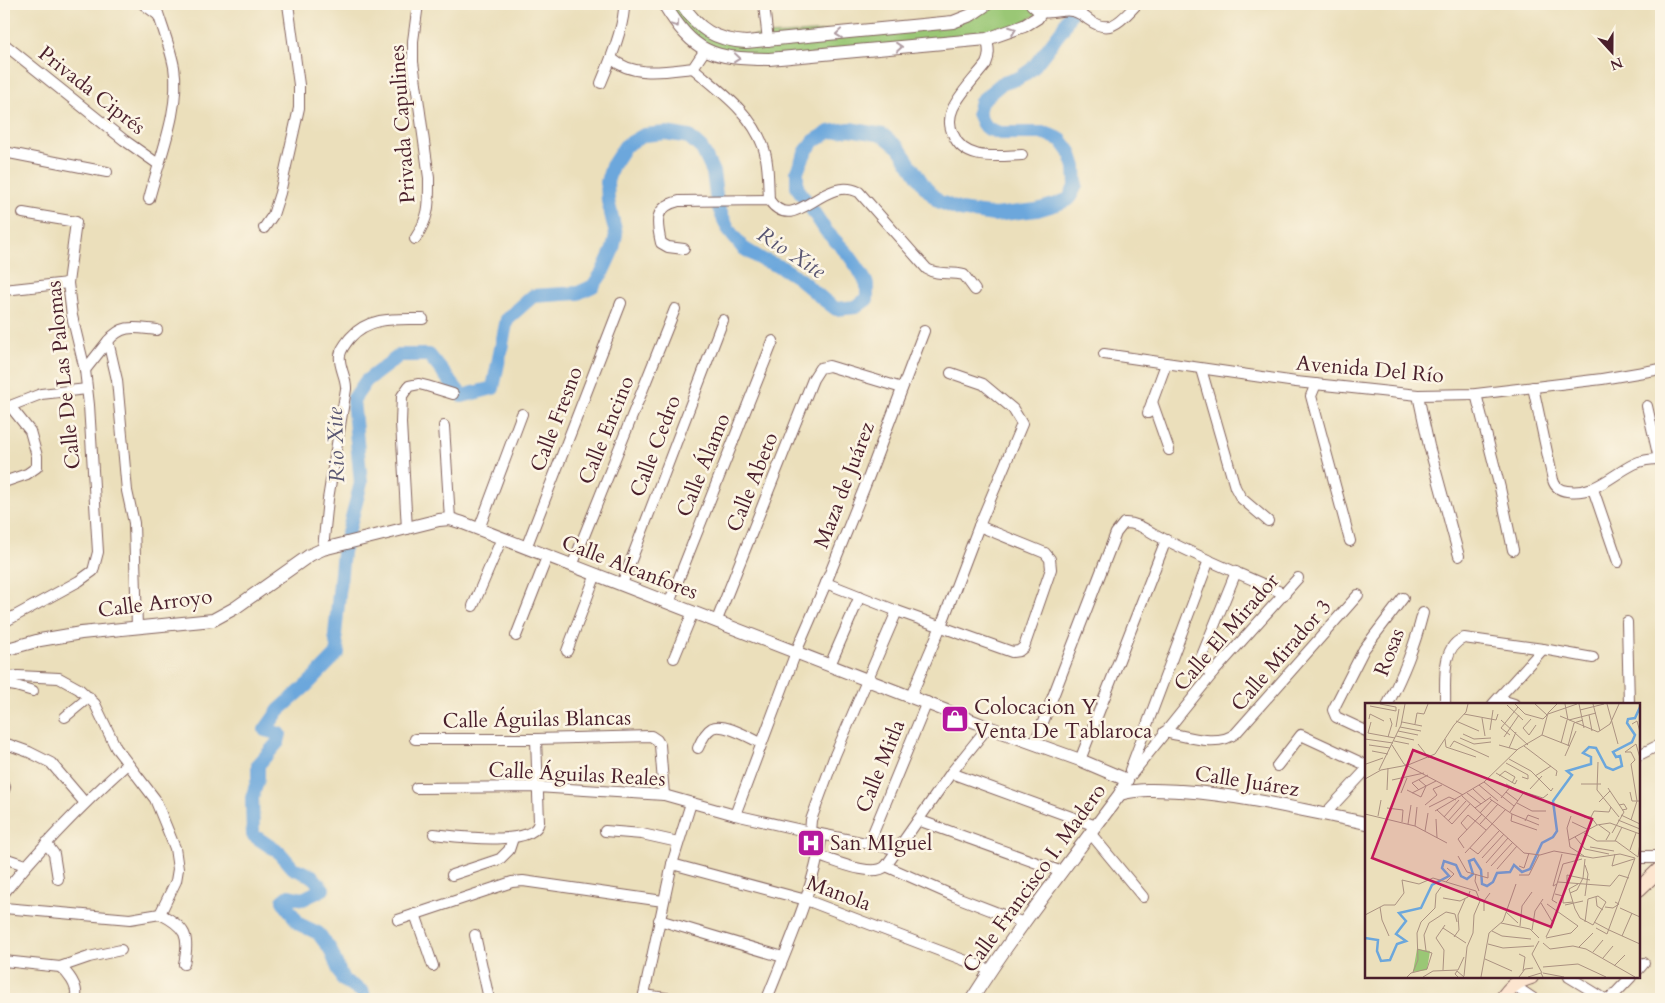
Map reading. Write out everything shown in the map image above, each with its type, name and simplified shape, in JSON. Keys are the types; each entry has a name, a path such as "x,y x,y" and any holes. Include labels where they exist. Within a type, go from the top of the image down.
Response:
{"main road":[{"path":"1640,888 1661,868"},
{"path":"1502,999 1513,985 1527,978"}],"street":[{"path":"143,4 158,15"},
{"path":"149,199 172,114 175,79 174,66 155,4"},
{"path":"264,228 273,215 280,193 299,108 294,40 288,4"},
{"name":"Privada Capulines","path":"415,239 426,221 429,207 429,178 414,62 413,41 418,4"},
{"path":"601,83 612,58 624,4"},
{"path":"664,4 682,32 692,42 705,50 733,57 769,59 983,39 1024,26 1037,18 1037,8 1055,14 1073,11 1098,25 1106,27 1116,24 1137,4"},
{"path":"682,4 698,25 720,38 746,42 935,24 964,18 987,4"},
{"path":"764,4 768,41"},
{"path":"964,18 983,39 990,54 952,110 950,123 955,140 965,150 981,156 1022,155"},
{"name":"Privada Ciprés","path":"4,44 124,140 158,164"},
{"path":"693,68 705,50"},
{"path":"612,58 624,67 647,72 693,68 738,109 754,126 764,146 769,200 776,208 784,213 796,210 835,190 852,188 859,192 927,269 937,273 949,272 964,275 975,290"},
{"path":"4,152 107,172"},
{"path":"684,249 668,247 661,243 658,229 660,210 667,204 679,201 769,200"},
{"name":"Calle De Las Palomas","path":"4,622 79,582 93,571 98,552 90,405 85,370 72,316 68,282 76,222 23,213"},
{"path":"4,290 68,282"},
{"name":"Calle Fresno","path":"526,548 622,303"},
{"name":"Calle Encino","path":"572,566 675,309"},
{"path":"327,547 328,499 346,390 340,354 354,334 364,326 386,320 423,319"},
{"name":"Calle Cedro","path":"622,584 723,320"},
{"path":"85,370 115,332 130,328 157,330"},
{"name":"Maza de Juárez","path":"734,815 796,652 869,476 924,330"},
{"path":"108,340 117,380 123,430 125,475 134,523 137,628"},
{"name":"Calle Álamo","path":"669,603 773,341"},
{"name":"Avenida Del Río","path":"1104,354 1201,369 1418,395 1476,394 1602,379 1661,369"},
{"path":"1148,413 1166,364"},
{"name":"Calle Abeto","path":"716,620 813,380 820,368 828,366 902,388"},
{"path":"1201,369 1235,487 1241,498 1268,521"},
{"path":"911,696 1022,424 1013,409 983,384 951,373"},
{"path":"1316,384 1311,396 1350,542"},
{"path":"407,529 402,475 402,396 406,388 413,385 427,386 453,394"},
{"path":"1533,387 1553,480 1558,489 1576,493 1593,489 1634,464 1660,459 1647,406"},
{"path":"4,482 27,474 37,467 37,456 30,432 7,407 41,394 87,389"},
{"path":"1476,394 1500,488 1513,550"},
{"path":"1418,395 1429,446 1458,556"},
{"path":"1152,402 1169,450"},
{"path":"480,529 522,414"},
{"path":"444,426 450,519"},
{"path":"1593,489 1618,562"},
{"name":"Calle Alcanfores","path":"450,519 716,620 988,727 1080,760 1127,780"},
{"name":"Calle Arroyo","path":"4,650 64,635 217,619 310,555 327,547 450,519"},
{"path":"1035,743 1116,533 1124,523 1138,526 1285,594"},
{"path":"826,583 897,611 1012,652 1019,651 1024,647 1051,568 1050,559 1045,553 979,526"},
{"path":"473,606 502,538"},
{"path":"1080,760 1166,540"},
{"path":"516,636 547,557"},
{"path":"1127,780 1209,560"},
{"path":"1214,673 1202,667 1201,662 1236,572"},
{"path":"567,651 596,574"},
{"name":"Calle El Mirador","path":"1127,780 1164,732 1298,578"},
{"name":"Calle Mirador 3","path":"1164,732 1217,741 1231,738 1358,595"},
{"path":"830,665 860,596"},
{"path":"1365,731 1336,717 1333,710 1364,649 1403,598"},
{"path":"810,832 811,820 825,781 897,611"},
{"path":"674,658 693,612"},
{"name":"Rosas","path":"1388,703 1409,661 1423,613"},
{"path":"1627,622 1629,703"},
{"path":"1445,703 1447,657 1457,640 1464,638 1480,639 1593,658"},
{"path":"1495,702 1543,649"},
{"path":"4,678 18,676 59,678 79,689 95,704 116,748 155,799 175,848 178,859 176,881 160,914"},
{"path":"4,684 33,691"},
{"path":"65,717 89,697"},
{"name":"Calle Mitla","path":"868,843 927,702"},
{"path":"698,748 709,730 717,726 728,728 761,743"},
{"path":"819,856 868,871 880,870 886,866 950,773 988,727"},
{"path":"1277,766 1301,734 1365,765"},
{"name":"Calle Águilas Blancas","path":"415,739 536,739 651,736 660,745 664,795"},
{"path":"434,834 478,838 513,838 534,831 538,827 536,739"},
{"path":"4,743 29,752 51,763 85,803"},
{"path":"1640,754 1657,746 1661,756"},
{"path":"4,893 46,843 127,764"},
{"path":"1324,815 1365,771"},
{"path":"950,773 1094,830 1143,897"},
{"name":"Calle Francisco I. Madero","path":"972,999 990,970 1120,794 1127,780"},
{"name":"Calle Águilas Reales","path":"416,788 537,787 664,795 734,815 896,849"},
{"name":"Calle Juárez","path":"1120,794 1156,789 1233,796 1365,823"},
{"path":"673,999 644,997 663,901 678,842 691,803"},
{"path":"918,820 1062,872"},
{"path":"605,830 642,834 678,842"},
{"path":"767,999 806,900 819,856 822,835"},
{"path":"452,875 500,858 509,850 513,838"},
{"path":"46,843 54,854 58,879"},
{"path":"1640,857 1661,857"},
{"path":"4,858 26,865"},
{"name":"Manola","path":"672,864 806,900 990,970"},
{"path":"886,866 954,896 1024,923"},
{"path":"398,920 512,882 523,881 663,901"},
{"path":"4,908 130,919 160,914 176,922 183,932 188,946 184,964"},
{"path":"415,914 433,966"},
{"path":"659,920 783,957"},
{"path":"475,936 489,999"},
{"path":"4,961 60,967 90,957 121,950"},
{"path":"60,967 76,987 75,996"},
{"path":"1571,978 1605,999"},
{"path":"1610,999 1630,978"},
{"path":"1513,985 1534,999"}],"green space":[{"path":"664,4 682,4 721,38 935,24 987,4 1032,4 1041,12 1004,33 769,59 705,50"}],"waterway":[{"name":"Rio Xite","path":"364,999 363,992 343,980 330,949 318,933 299,924 283,901 289,896 303,899 323,889 312,876 293,868 280,853 253,835 252,798 258,779 258,765 278,742 280,734 265,730 279,710 338,653 335,635 343,552 361,483 353,400 366,381 400,355 429,355 462,396 493,388 507,319 533,296 578,293 593,286 602,273 613,249 616,234 608,201 607,182 612,166 625,146 644,135 666,133 689,137 702,149 713,172 717,203 723,218 730,232 743,248 797,277 836,309 856,307 867,299 867,284 848,254 826,231 797,187 797,171 806,151 814,141 829,132 850,129 883,135 899,148 925,187 938,201 960,210 994,215 1037,210 1069,199 1076,185 1075,167 1070,152 1061,140 1045,133 1000,133 989,129 983,124 978,113 981,101 1001,84 1019,78 1032,69 1062,30 1075,4"}],"place":[{"name":"Colocacion Y Venta De Tablaroca","path":"955,719"},
{"name":"San MIguel","path":"811,843"}]}
